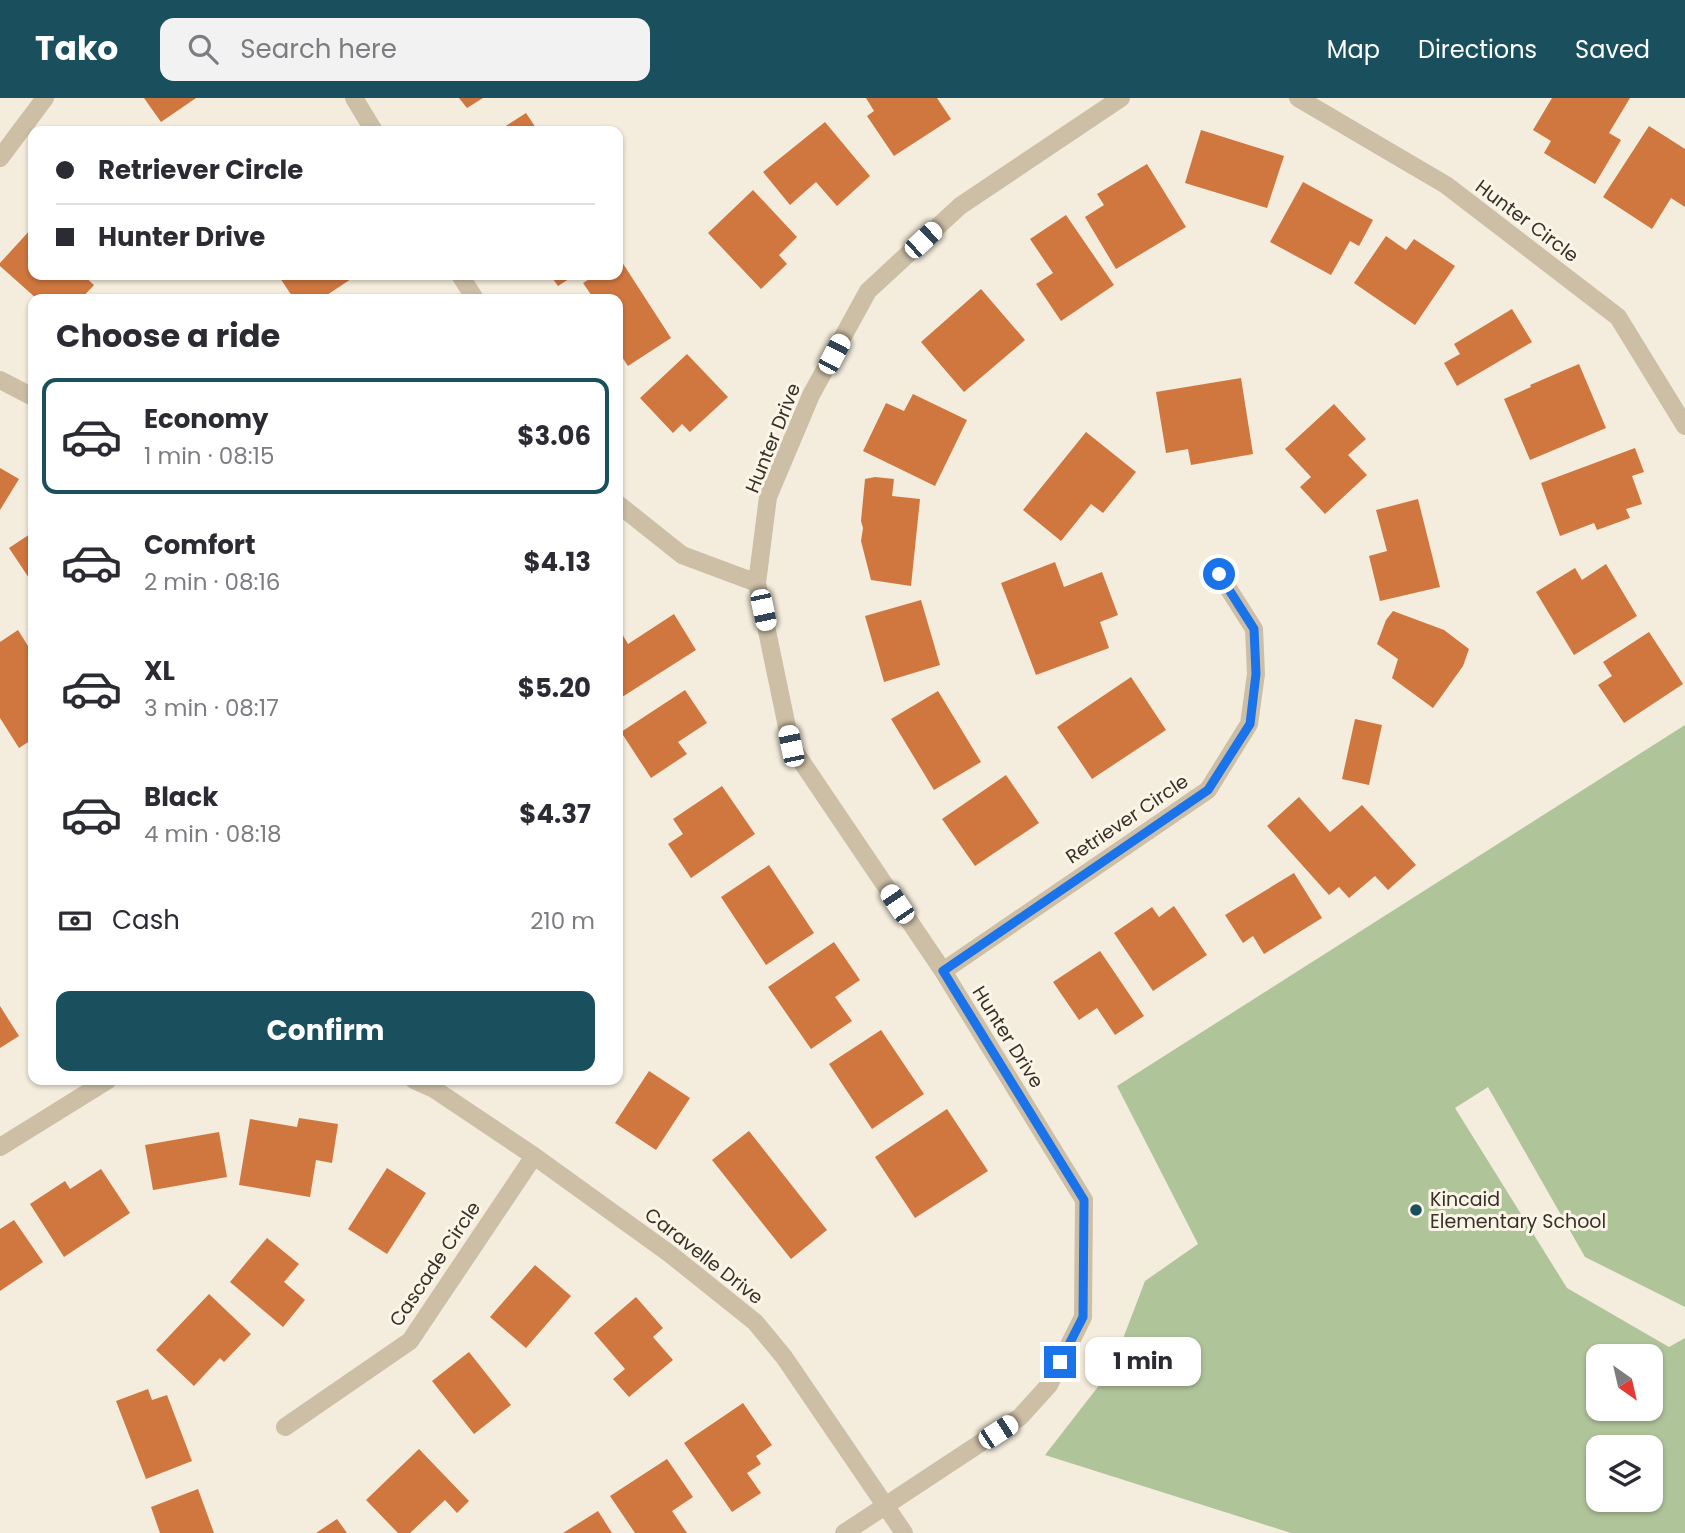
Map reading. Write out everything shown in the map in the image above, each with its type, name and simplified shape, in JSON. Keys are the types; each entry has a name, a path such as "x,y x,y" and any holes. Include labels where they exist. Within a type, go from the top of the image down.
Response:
{"street":[{"path":"0,158 45,98"},
{"path":"354,98 371,126"},
{"name":"Hunter Drive","path":"844,1533 1020,1417 1049,1385 1083,1317 1084,1200 943,971 791,746 757,583 768,496 811,395 868,290 960,206 1121,98"},
{"name":"Hunter Circle","path":"1298,98 1446,185 1618,317 1685,426"},
{"path":"0,380 28,394"},
{"path":"623,508 682,555 757,583"},
{"name":"Retriever Circle","path":"943,971 1208,790 1250,724 1256,674 1254,629 1219,574"},
{"path":"0,1147 100,1085"},
{"name":"Caravelle Drive","path":"425,1085 534,1156 670,1254 755,1322 784,1357 904,1533"},
{"name":"Cascade Circle","path":"285,1427 410,1341 534,1156"}],"green space":[{"name":"Kincaid Elementary School","path":"1685,725 1685,1307 1585,1257 1488,1087 1455,1108 1567,1288 1669,1347 1685,1338 1685,1533 1291,1533 1045,1455 1111,1370 1145,1281 1198,1244 1117,1086"}],"building":[{"path":"144,98 196,98 161,122"},
{"path":"459,98 483,98 467,108"},
{"path":"866,98 937,98 951,119 894,156 867,116 874,111"},
{"path":"1552,98 1630,98 1609,133 1621,140 1595,184 1544,153 1551,141 1533,130"},
{"path":"526,113 535,126 506,126"},
{"path":"825,122 870,176 837,206 816,182 790,205 763,172"},
{"path":"1649,126 1685,149 1685,207 1671,198 1652,229 1603,197"},
{"path":"1201,130 1284,156 1267,208 1185,183"},
{"path":"1147,164 1186,227 1116,269 1085,217 1104,205 1097,194"},
{"path":"1303,182 1373,220 1359,246 1350,241 1331,275 1270,242"},
{"path":"753,190 797,237 779,255 787,264 761,289 708,233"},
{"path":"1066,215 1114,285 1061,321 1036,284 1053,273 1030,239"},
{"path":"28,232 28,280 88,280 94,285 86,294 31,294 0,266"},
{"path":"1386,236 1406,250 1414,239 1455,266 1415,325 1354,283"},
{"path":"623,264 671,338 628,366 623,358 623,294 591,294 583,283 588,280 623,280"},
{"path":"281,280 350,280 328,294 291,294"},
{"path":"554,280 567,280 558,286"},
{"path":"981,289 1025,340 964,392 921,342"},
{"path":"1512,309 1532,342 1457,386 1444,363 1460,354 1454,344"},
{"path":"687,354 728,397 690,432 682,424 673,433 640,398"},
{"path":"1579,364 1606,428 1530,460 1504,399"},
{"path":"1241,378 1253,454 1191,465 1188,449 1166,453 1156,392"},
{"path":"913,394 967,420 935,486 863,451 886,403 904,411"},
{"path":"1334,404 1366,439 1348,455 1367,475 1325,514 1300,487 1311,477 1285,449"},
{"path":"1086,432 1136,472 1103,513 1091,504 1061,541 1023,510"},
{"path":"1635,448 1644,472 1632,476 1642,504 1626,509 1630,518 1597,530 1594,523 1560,536 1541,483"},
{"path":"0,468 19,479 0,510"},
{"path":"865,479 894,479 892,496 920,499 911,586 871,580 861,541 861,521"},
{"path":"1418,499 1440,587 1380,601 1369,556 1387,551 1376,510"},
{"path":"28,535 28,576 9,548"},
{"path":"1055,562 1064,587 1102,572 1118,615 1100,622 1109,648 1036,675 1001,583"},
{"path":"1606,564 1637,616 1574,655 1536,592 1575,568 1582,580"},
{"path":"921,600 940,665 884,682 865,616"},
{"path":"1393,611 1444,630 1469,649 1463,666 1433,708 1392,678 1398,659 1377,644 1386,620"},
{"path":"674,614 696,650 623,696 623,636 628,644"},
{"path":"18,630 28,646 28,742 19,748 0,718 0,642"},
{"path":"1649,632 1683,684 1624,723 1598,685 1612,676 1603,662"},
{"path":"1131,677 1166,730 1092,779 1057,727"},
{"path":"685,690 707,723 678,742 687,754 651,778 623,735 623,731"},
{"path":"938,691 981,762 934,790 891,719"},
{"path":"1355,719 1382,725 1369,785 1342,779"},
{"path":"1006,775 1039,823 975,866 942,819"},
{"path":"722,786 755,834 691,878 668,844 683,834 673,819"},
{"path":"1299,797 1330,832 1362,805 1416,865 1388,890 1375,876 1349,898 1339,887 1329,895 1267,826"},
{"path":"769,865 814,933 766,965 721,897"},
{"path":"1294,873 1322,918 1264,954 1253,936 1243,943 1225,915"},
{"path":"1174,906 1207,955 1153,991 1114,933 1152,907 1159,917"},
{"path":"834,942 860,980 835,997 852,1021 811,1049 768,987"},
{"path":"1100,951 1144,1016 1115,1035 1097,1008 1079,1020 1053,982"},
{"path":"0,1006 19,1036 0,1048"},
{"path":"881,1030 924,1094 872,1129 829,1064"},
{"path":"649,1071 690,1098 656,1150 615,1123"},
{"path":"947,1109 988,1171 915,1218 875,1157"},
{"path":"299,1118 338,1124 332,1163 316,1160 310,1197 239,1185 250,1119 297,1127"},
{"path":"749,1131 827,1230 791,1259 712,1160"},
{"path":"219,1132 227,1177 153,1190 145,1145"},
{"path":"387,1168 426,1193 387,1254 348,1229"},
{"path":"101,1169 130,1213 64,1257 30,1204 65,1181 70,1189"},
{"path":"14,1220 43,1262 0,1291 0,1229"},
{"path":"267,1238 299,1264 284,1282 305,1300 283,1327 230,1282"},
{"path":"535,1265 571,1296 526,1348 490,1317"},
{"path":"209,1294 251,1334 224,1362 220,1358 194,1386 156,1350"},
{"path":"636,1297 663,1328 653,1337 673,1360 629,1397 613,1379 625,1369 594,1333"},
{"path":"469,1352 511,1405 474,1434 432,1381"},
{"path":"148,1389 152,1400 167,1395 192,1461 146,1479 116,1401"},
{"path":"743,1403 772,1445 756,1456 761,1464 747,1473 761,1493 732,1512 684,1443"},
{"path":"419,1449 469,1501 457,1513 445,1500 410,1533 398,1533 366,1500"},
{"path":"667,1459 693,1497 672,1511 687,1533 635,1533 610,1496"},
{"path":"198,1489 214,1533 160,1533 151,1507"},
{"path":"598,1511 612,1533 563,1533"},
{"path":"337,1519 347,1533 316,1533"}],"place":[{"name":"Kincaid Elementary School","path":"1416,1210"}],"route":[{"path":"1060,1362 1083,1317 1084,1200 943,971 1208,790 1250,724 1256,674 1254,629 1219,574"}]}
